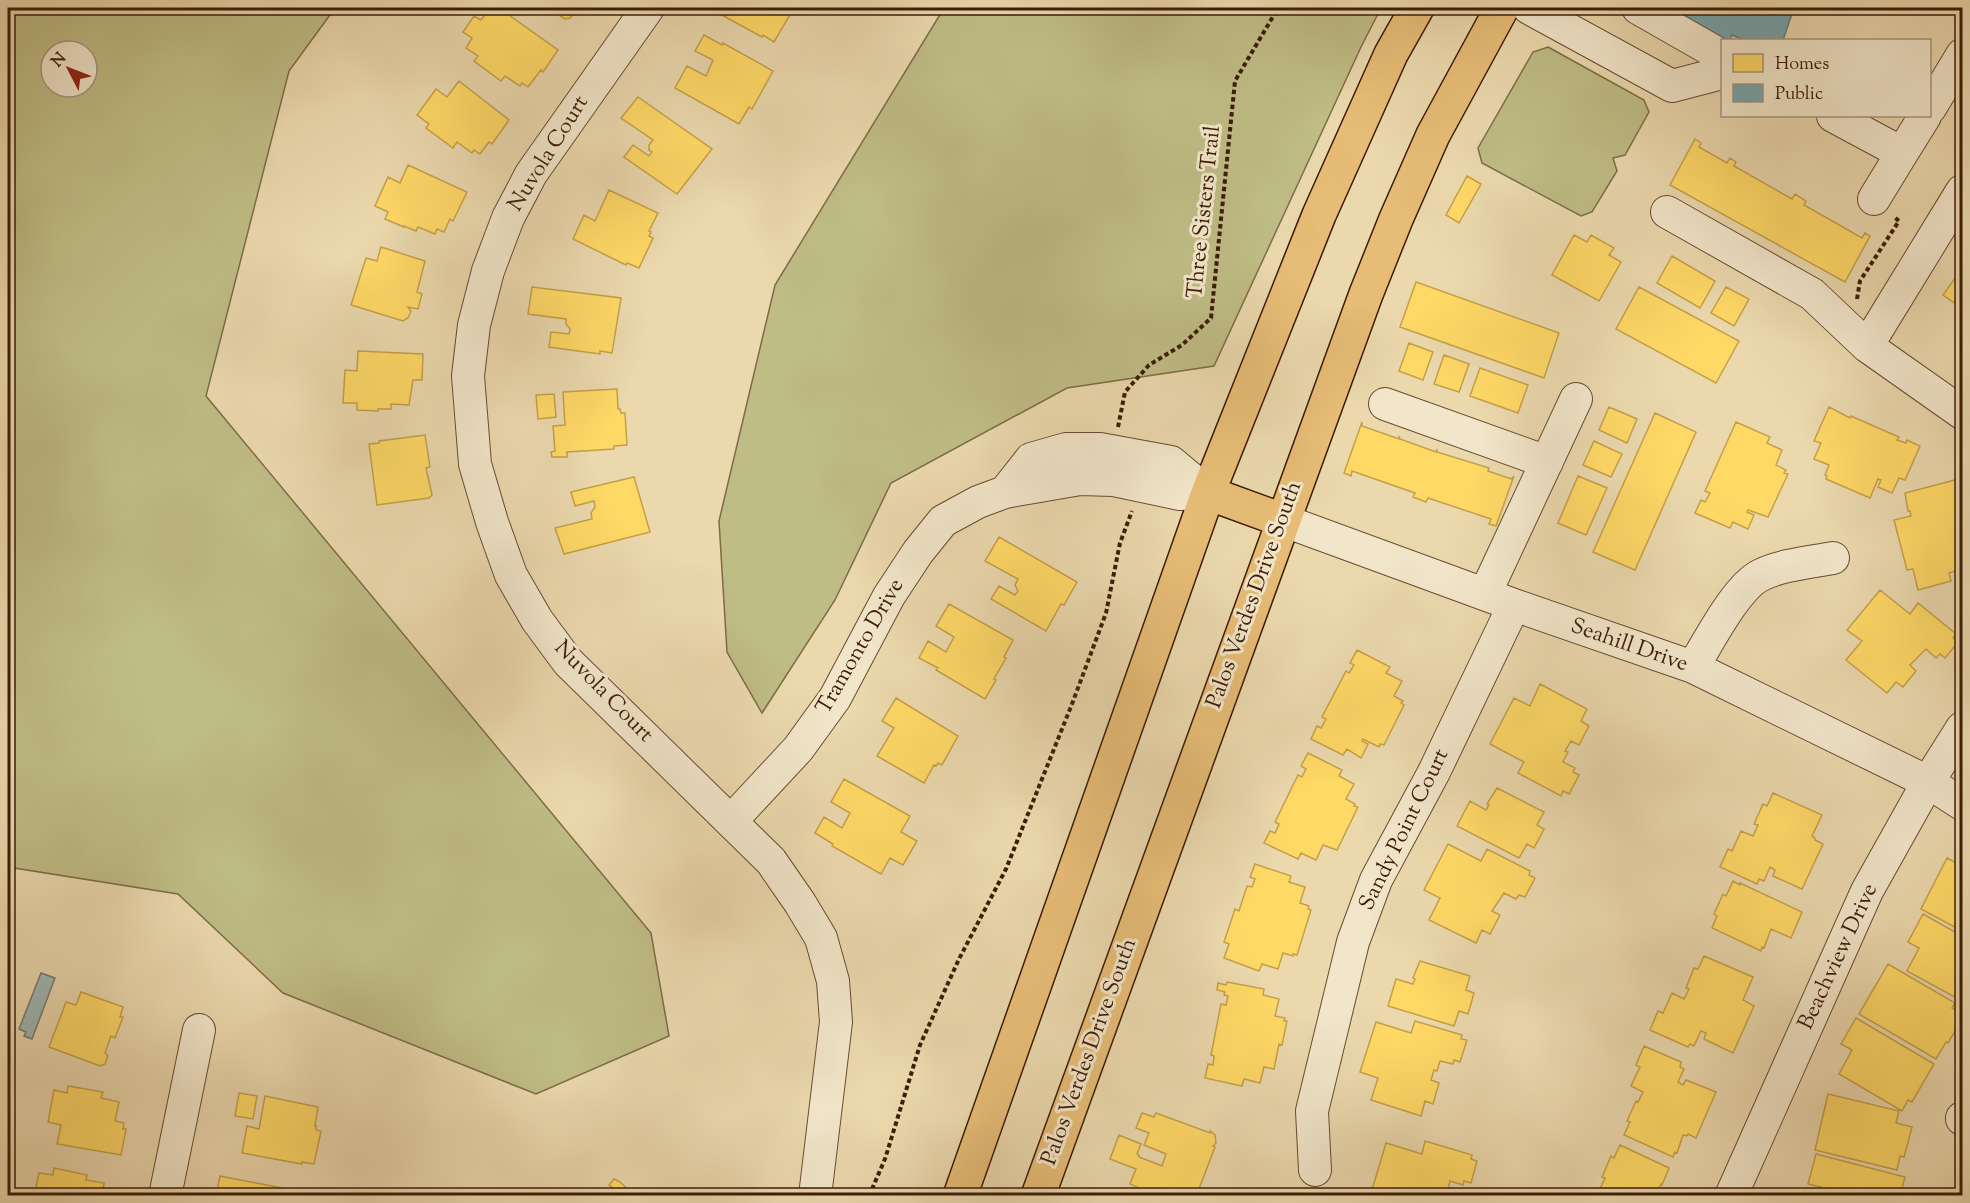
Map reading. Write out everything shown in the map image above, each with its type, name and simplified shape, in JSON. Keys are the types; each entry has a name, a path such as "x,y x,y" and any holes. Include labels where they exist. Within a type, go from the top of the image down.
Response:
{"main road":[{"path":"960,1196 1208,493 1319,215 1391,54 1417,8"},
{"name":"Palos Verdes Drive South","path":"1038,1196 1282,520 1396,219 1433,135 1502,8"},
{"path":"1208,493 1282,520"}],"street":[{"name":"Nuvola Court","path":"648,8 531,174 508,219 488,271 474,325 468,376 476,464 492,522 511,575 537,620 568,662 771,861 821,938 832,981 836,1022 815,1196"},
{"path":"1529,8 1672,86 1721,73"},
{"path":"1638,8 1721,55"},
{"path":"1931,105 1962,54"},
{"path":"1835,117 1902,153"},
{"path":"1874,199 1924,117"},
{"path":"1867,346 1962,191"},
{"path":"1667,212 1812,294 1867,346 1962,413"},
{"path":"1485,594 1576,399"},
{"path":"1385,404 1547,462"},
{"path":"1005,492 1031,459 1065,449 1100,449 1171,462 1208,493"},
{"name":"Tramonto Drive","path":"731,821 798,749 835,698 889,596 918,552 943,521 978,502 1005,492 1080,479 1114,480 1180,494 1208,493"},
{"name":"Seahill Drive","path":"1282,520 1514,605 1693,667 1928,782 1962,804"},
{"path":"1693,667 1741,591 1760,575 1833,558"},
{"name":"Sandy Point Court","path":"1315,1170 1312,1111 1353,942 1376,880 1434,772 1514,605"},
{"name":"Beachview Drive","path":"1734,1195 1867,891 1928,782 1962,728"},
{"path":"165,1196 199,1030"}],"path":[{"name":"Three Sisters Trail","path":"1132,454 1115,443 1125,392 1149,365 1182,345 1211,318 1235,81 1278,8"},
{"path":"1857,299 1860,281 1899,221 1874,199"},
{"path":"869,1196 885,1160 920,1045 959,958 1006,869 1068,714 1106,613 1120,543 1143,485"}],"shaded area":[{"path":"8,8 335,8 289,71 206,396 651,933 669,1036 536,1094 283,993 178,894 8,867"},
{"path":"944,8 1381,8 1214,366 1067,388 891,483 835,600 762,713 727,652 719,521 775,285"},
{"path":"1548,47 1644,100 1649,112 1625,155 1613,158 1617,171 1592,212 1581,216 1482,163 1478,148 1533,52"}],"water":[{"path":"41,973 55,978 32,1039 24,1036 26,1032 19,1029"}],"building: Homes":[{"path":"490,8 505,15 506,13 558,50 543,72 541,70 528,87 522,83 520,86 505,76 501,81 474,61 478,56 466,48 472,38 463,32 474,16 481,20"},
{"path":"548,8 575,8 575,12 570,18 565,19"},
{"path":"709,8 789,8 787,11 791,13 774,42"},
{"path":"704,35 773,71 752,109 749,107 739,124 675,88 687,66 706,76 713,60 695,51"},
{"path":"459,81 509,120 492,144 489,142 480,154 474,150 472,153 457,142 453,148 426,128 429,124 417,115 436,89 447,97"},
{"path":"638,97 712,149 677,194 624,157 633,145 649,156 652,152 649,150 649,145 653,140 621,118"},
{"path":"1695,139 1701,143 1699,147 1727,163 1730,158 1736,162 1734,166 1792,199 1795,194 1806,201 1804,205 1862,238 1865,233 1870,236 1845,282 1670,185"},
{"path":"408,165 467,192 453,221 450,219 444,232 437,229 435,234 418,227 416,231 404,227 385,219 388,212 375,206 388,177 400,183"},
{"path":"1467,176 1481,184 1459,223 1446,215"},
{"path":"609,190 658,213 649,231 651,232 649,236 653,238 639,268 627,263 626,265 573,239 584,215 595,221"},
{"path":"1574,235 1587,242 1591,235 1614,248 1609,255 1621,262 1599,301 1552,275"},
{"path":"381,247 425,261 417,292 422,294 418,309 408,307 411,311 408,318 403,321 351,305 366,258 377,261"},
{"path":"1672,256 1715,281 1700,308 1657,283"},
{"path":"1962,268 1962,308 1943,295"},
{"path":"1416,282 1559,333 1544,378 1400,327"},
{"path":"532,287 621,298 612,353 600,351 600,354 549,347 551,332 569,334 570,329 566,324 566,319 528,314"},
{"path":"1639,287 1739,341 1716,383 1616,329"},
{"path":"1726,287 1749,299 1734,326 1711,313"},
{"path":"1409,343 1433,352 1423,380 1399,371"},
{"path":"358,351 423,354 422,380 413,380 409,405 391,404 391,409 378,409 378,411 357,410 357,403 343,403 345,370 357,371"},
{"path":"1444,355 1469,364 1459,392 1434,384"},
{"path":"1480,368 1528,385 1518,413 1470,396"},
{"path":"617,389 618,409 621,413 625,413 627,445 614,446 614,449 567,452 567,457 552,457 551,452 555,451 553,426 565,425 563,392"},
{"path":"554,394 556,417 538,419 536,395"},
{"path":"1609,407 1637,419 1627,443 1599,430"},
{"path":"1829,407 1850,418 1851,416 1899,437 1897,440 1906,443 1907,440 1920,446 1905,480 1899,478 1892,493 1878,487 1881,480 1878,479 1870,498 1826,479 1825,475 1829,465 1814,459 1821,443 1814,441"},
{"path":"1655,413 1696,432 1635,570 1593,552"},
{"path":"1362,422 1362,426 1399,439 1399,436 1400,439 1436,452 1437,449 1437,452 1489,468 1488,471 1511,479 1514,476 1496,526 1489,524 1491,519 1428,498 1426,502 1413,497 1415,493 1352,471 1351,476 1344,473"},
{"path":"1736,422 1770,437 1767,443 1782,450 1776,465 1786,470 1784,473 1788,474 1768,517 1748,510 1747,512 1754,515 1748,529 1733,522 1730,528 1695,513 1701,500 1705,502 1710,493 1705,491"},
{"path":"425,435 430,467 426,468 432,495 429,498 377,505 369,444"},
{"path":"1594,441 1622,454 1611,477 1583,465"},
{"path":"1578,476 1607,488 1586,535 1558,523"},
{"path":"634,477 650,532 564,554 555,528 592,519 591,513 595,507 594,501 575,506 571,492"},
{"path":"1955,480 1959,493 1962,492 1962,569 1949,573 1951,581 1918,590 1913,569 1907,570 1894,520 1911,516 1905,493"},
{"path":"999,537 1077,582 1046,631 991,599 999,586 1015,595 1018,591 1015,585 1018,579 985,561"},
{"path":"1880,590 1910,614 1918,603 1956,634 1953,638 1958,642 1945,658 1940,654 1936,658 1926,649 1910,665 1916,671 1903,687 1896,682 1887,693 1846,660 1862,641 1847,630"},
{"path":"949,604 1013,640 985,699 919,658 928,641 946,652 954,637 936,626"},
{"path":"1357,650 1390,667 1386,673 1402,681 1394,696 1403,701 1401,703 1404,705 1384,745 1380,744 1379,747 1363,739 1362,741 1368,744 1361,758 1347,749 1343,755 1311,739 1317,726 1321,728 1326,719 1322,717 1346,671 1349,673 1354,665 1350,663"},
{"path":"1540,684 1587,709 1581,721 1589,726 1579,745 1571,741 1565,751 1568,752 1563,762 1575,768 1573,772 1579,775 1569,794 1563,791 1561,796 1518,773 1524,762 1490,744 1514,698 1530,706"},
{"path":"896,698 958,736 942,765 938,763 934,765 924,783 877,756 894,728 882,721"},
{"path":"1308,753 1342,770 1339,776 1354,784 1346,799 1358,807 1337,850 1323,845 1316,860 1301,853 1298,859 1264,843 1270,831 1275,833 1279,824 1275,822 1298,775 1302,777 1306,769 1301,766"},
{"path":"844,779 910,816 901,832 917,841 903,865 890,858 881,874 832,846 833,844 815,833 824,817 842,828 850,813 831,802"},
{"path":"1497,788 1544,812 1537,825 1544,829 1534,848 1527,844 1519,858 1457,826 1470,801 1486,810"},
{"path":"1773,793 1822,815 1812,836 1823,844 1802,889 1773,876 1775,870 1770,867 1764,881 1759,879 1757,884 1720,867 1728,849 1732,851 1741,831 1753,836 1758,825 1754,824 1763,804 1767,806"},
{"path":"1448,844 1481,861 1487,849 1530,871 1529,875 1535,878 1525,897 1519,895 1516,899 1504,893 1492,911 1500,915 1490,934 1482,930 1476,943 1429,920 1440,898 1424,890"},
{"path":"1947,858 1962,866 1962,931 1921,909"},
{"path":"1255,864 1291,876 1289,882 1305,887 1300,903 1309,906 1308,909 1311,910 1297,955 1283,953 1278,969 1262,964 1259,971 1224,958 1229,944 1224,942 1235,909 1239,911 1247,886 1252,887 1255,879 1250,877"},
{"path":"1733,881 1802,912 1791,938 1771,929 1761,951 1712,928 1717,916 1714,914 1723,894 1726,896"},
{"path":"1923,914 1962,936 1962,1001 1907,971 1919,948 1908,942"},
{"path":"1704,956 1753,977 1743,1000 1754,1006 1733,1053 1704,1039 1706,1033 1701,1031 1694,1046 1690,1044 1688,1047 1650,1030 1658,1011 1663,1013 1672,993 1684,999 1694,968 1698,969"},
{"path":"1420,961 1470,976 1466,990 1474,993 1468,1014 1459,1011 1454,1026 1388,1006 1396,979 1413,984"},
{"path":"1888,964 1955,1003 1952,1008 1962,1014 1962,1019 1936,1059 1859,1014"},
{"path":"1227,982 1264,989 1263,995 1279,999 1275,1016 1285,1018 1284,1021 1287,1021 1274,1069 1264,1067 1260,1083 1244,1079 1242,1086 1205,1078 1208,1064 1213,1065 1214,1056 1211,1055 1221,1004 1226,1005 1228,996 1224,995 1225,992 1217,990 1218,983 1226,985"},
{"path":"81,992 123,1007 120,1017 123,1017 115,1038 111,1036 105,1053 108,1056 105,1064 100,1066 49,1047 66,1002 76,1005"},
{"path":"1856,1018 1934,1064 1912,1102 1908,1100 1902,1111 1839,1074 1852,1050 1841,1044"},
{"path":"1415,1021 1462,1035 1461,1039 1467,1040 1460,1062 1454,1060 1453,1064 1440,1061 1437,1071 1434,1070 1431,1080 1439,1083 1433,1104 1425,1101 1421,1116 1371,1100 1378,1078 1360,1072 1376,1022 1411,1033"},
{"path":"1644,1046 1681,1062 1680,1067 1684,1069 1678,1082 1683,1085 1686,1080 1716,1092 1696,1138 1688,1134 1683,1135 1677,1153 1675,1152 1673,1157 1624,1135 1630,1122 1627,1121 1643,1092 1631,1086 1640,1067 1636,1065"},
{"path":"68,1086 103,1092 101,1098 119,1102 115,1121 124,1123 123,1129 126,1129 121,1155 57,1144 61,1125 48,1122 54,1090 67,1093"},
{"path":"239,1093 257,1096 253,1119 235,1116"},
{"path":"1828,1094 1899,1111 1896,1123 1912,1127 1904,1157 1900,1156 1897,1170 1815,1150"},
{"path":"265,1096 318,1107 315,1126 316,1130 321,1131 314,1164 302,1162 302,1164 242,1153 247,1126 259,1129"},
{"path":"1142,1113 1154,1117 1156,1113 1210,1133 1210,1131 1215,1135 1216,1143 1213,1146 1215,1147 1197,1194 1190,1192 1189,1196 1153,1195 1130,1184 1136,1169 1110,1159 1119,1135 1141,1144 1137,1154 1139,1157 1162,1166 1166,1154 1144,1145 1149,1133 1136,1128"},
{"path":"1425,1141 1472,1155 1471,1159 1477,1161 1471,1183 1464,1181 1463,1185 1450,1181 1447,1192 1444,1191 1443,1196 1378,1196 1371,1193 1386,1143 1422,1154"},
{"path":"1620,1145 1669,1168 1658,1190 1670,1196 1603,1196 1598,1193 1611,1156 1614,1158"},
{"path":"1816,1154 1905,1177 1900,1196 1819,1196 1821,1187 1808,1184"},
{"path":"54,1168 87,1175 86,1180 104,1183 102,1196 34,1196 39,1173 53,1175"},
{"path":"220,1176 293,1190 292,1196 216,1196"},
{"path":"614,1179 635,1196 606,1196 613,1188 609,1185"}],"building: Public":[{"path":"1674,8 1794,8 1783,39 1742,39 1732,35 1730,39 1721,40 1673,19 1677,9"}]}
